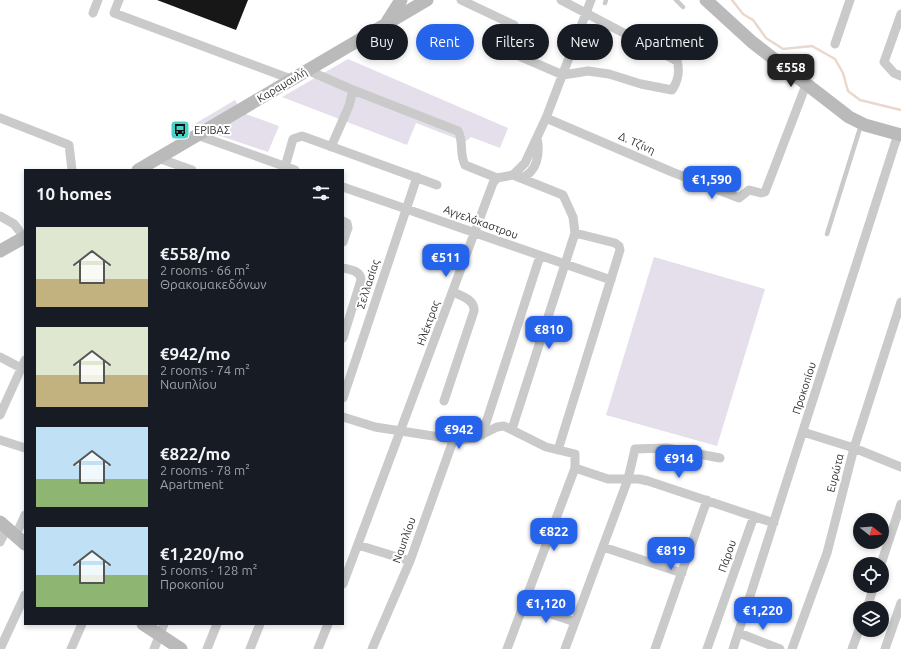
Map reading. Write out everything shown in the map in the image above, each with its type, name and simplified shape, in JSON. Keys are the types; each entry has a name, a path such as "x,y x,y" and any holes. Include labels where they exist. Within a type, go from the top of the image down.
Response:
{"main road":[{"path":"386,24 401,0"},
{"name":"Καραμανλή","path":"386,24 412,3 427,0"},
{"path":"706,0 752,42 849,117 862,123 900,134"},
{"name":"Καραμανλή","path":"140,169 356,41"},
{"path":"0,251 24,237"},
{"path":"147,625 162,629 181,649"}],"street":[{"path":"93,13 98,0"},
{"path":"119,0 114,13 291,79"},
{"path":"461,0 514,25 505,47 507,51 563,75 588,71 609,74 641,84 672,90 678,76 678,66 676,60 586,12 560,0"},
{"path":"517,177 546,118 591,0"},
{"path":"834,44 850,0"},
{"path":"901,14 884,62 894,73 901,76"},
{"path":"307,70 353,90 458,131 460,135 462,160 465,165 497,178 517,177 563,195 572,217 575,233 512,428"},
{"name":"Δ. Τζίνη","path":"546,118 672,172 739,198 749,190 761,193 765,192 806,84"},
{"path":"332,147 349,106 353,90"},
{"path":"0,118 69,145 72,169"},
{"name":"Προκοπίου","path":"734,649 900,134"},
{"path":"197,135 292,169"},
{"path":"285,166 293,139 297,136 437,184"},
{"path":"158,158 189,169"},
{"name":"Σελλασίας","path":"344,395 405,208 417,177"},
{"name":"Ηλέκτρας","path":"344,581 402,430 493,183 497,178"},
{"name":"Αγγελόκαστρου","path":"344,187 475,231 540,256 611,280"},
{"path":"0,216 14,224 24,237"},
{"path":"344,222 347,224 348,228 344,239"},
{"path":"558,450 620,250 619,246 615,243 575,233"},
{"path":"482,435 540,256"},
{"path":"344,268 358,272 361,276 361,280 344,335"},
{"path":"444,401 474,311 472,302 453,292"},
{"name":"Ευρώτα","path":"792,649 827,553 854,448 901,302"},
{"path":"0,357 21,368"},
{"path":"0,415 24,362"},
{"path":"344,417 375,427 454,438 475,438 497,427 504,426 512,428 535,442 575,454 575,468 507,649"},
{"path":"803,432 854,448 901,467"},
{"name":"Ναυπλίου","path":"372,649 410,560 454,438"},
{"path":"0,440 24,448"},
{"path":"566,649 628,479 635,450 667,448 720,458"},
{"path":"575,468 608,479 648,481 774,523"},
{"path":"655,649 708,500"},
{"path":"883,557 901,504"},
{"path":"0,542 12,533 24,516"},
{"name":"Πάρου","path":"707,649 754,516"},
{"path":"358,545 410,560"},
{"path":"602,547 682,573"},
{"path":"0,649 24,597"},
{"path":"885,649 901,603"},
{"path":"524,605 575,622"},
{"path":"71,649 82,625"},
{"path":"207,649 217,625"},
{"path":"250,649 260,625"},
{"path":"318,649 328,625"},
{"path":"154,649 162,629"},
{"path":"739,633 780,649"},
{"path":"852,649 856,637"}],"lane":[{"path":"676,0 682,7"},
{"path":"827,234 862,123"}],"shaded area":[{"path":"348,59 508,128 500,148 471,137 465,142 416,123 407,145 282,97"},
{"path":"235,100 243,113 279,126 268,152 191,126"},
{"path":"654,257 765,289 717,446 606,415"}],"building":[{"path":"157,0 248,0 236,30"}],"waterway":[{"path":"732,0 743,14 753,20 766,38 783,49 812,46 835,59 843,73 848,91 860,100 901,110"}],"place":[{"name":"ΕΡΙΒΑΣ","path":"180,130"}]}
